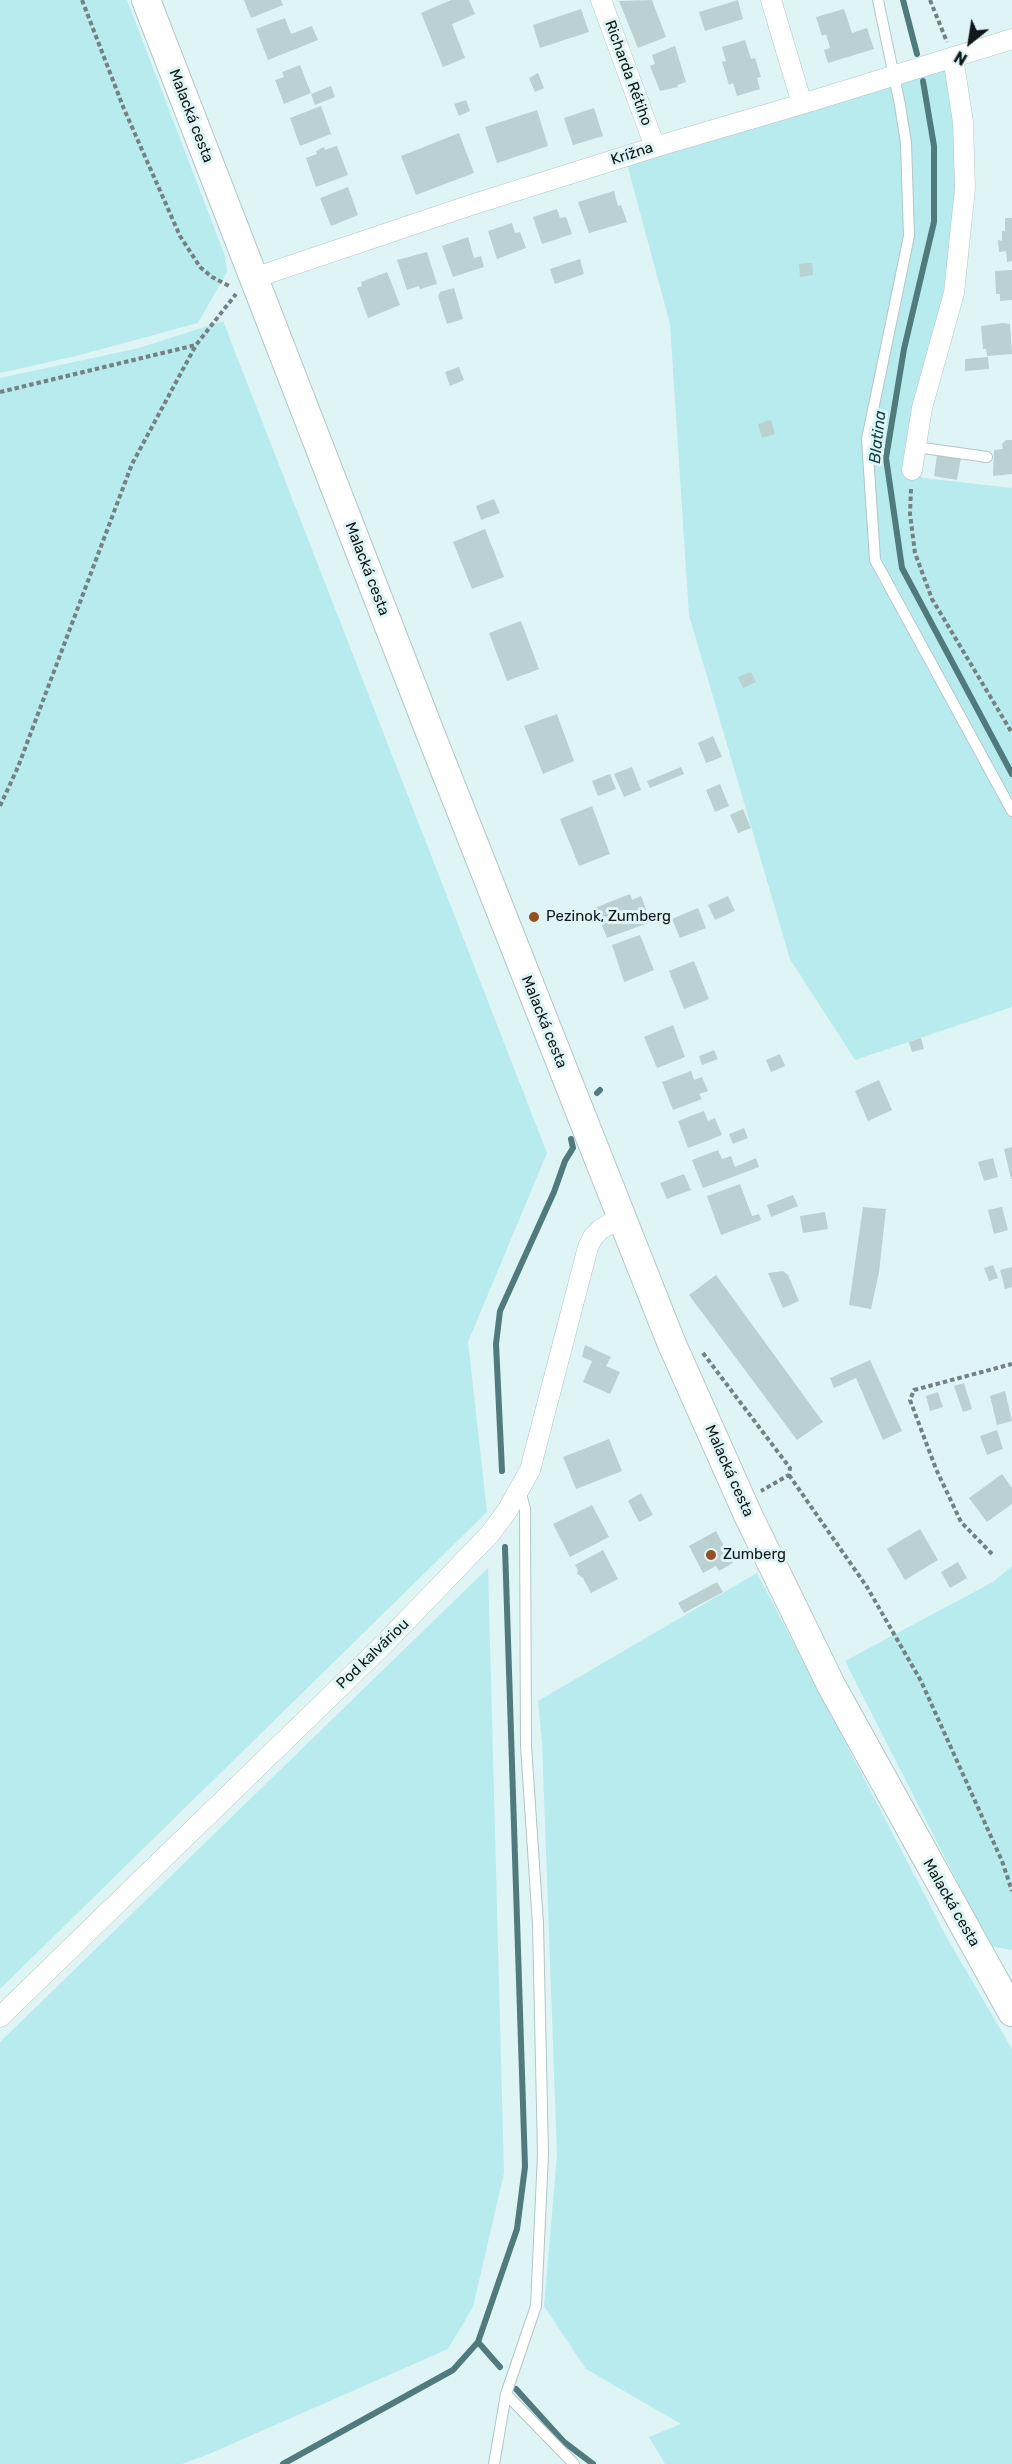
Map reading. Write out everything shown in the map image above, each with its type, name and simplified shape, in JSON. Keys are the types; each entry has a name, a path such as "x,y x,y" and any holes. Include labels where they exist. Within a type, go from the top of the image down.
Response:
{"main road":[{"name":"Malacká cesta","path":"146,0 246,285 672,1342 742,1501 831,1685 1002,1974 1012,2012"}],"street":[{"name":"Richarda Rétiho","path":"601,0 655,147"},
{"path":"771,0 802,104"},
{"name":"Krížna","path":"246,285 468,206 1012,39"},
{"path":"912,470 922,408 954,293 965,188 963,122 949,58"},
{"name":"Pod kalváriou","path":"0,2017 429,1599 490,1534 520,1490 530,1470 588,1247 593,1237 601,1229 622,1218"}],"lane":[{"path":"878,0 898,74 909,185 909,236 867,439 875,560 1012,811"},
{"path":"916,447 987,457"},
{"path":"494,2464 506,2394 536,2306 543,2154 538,1924 526,1746 525,1509 520,1490"},
{"path":"506,2394 574,2464"}],"path":[{"path":"82,0 124,109 180,236 200,267 212,277 246,285"},
{"path":"930,0 949,58"},
{"path":"0,806 18,767 132,464 196,345 230,298 246,285"},
{"path":"0,392 196,345"},
{"path":"912,470 910,514 915,553 932,599 1012,733"},
{"path":"672,1342 690,1341 699,1346 781,1455 790,1468 789,1475 867,1587 921,1681 1002,1861 1012,1891"},
{"path":"992,1554 961,1522 936,1469 910,1400 914,1390 1012,1364"},
{"path":"742,1501 789,1475"}],"shaded area":[{"path":"0,0 127,0 225,256 227,272 198,323 76,356 0,373"},
{"path":"952,58 965,188 912,470 923,478 1012,488 1012,1007 855,1060 790,959 689,615 670,324 623,149"},
{"path":"223,321 547,1153 468,1342 487,1512 0,1989 0,378 139,348"},
{"path":"1012,1566 1012,1950 990,1946 845,1661 993,1582"},
{"path":"488,1568 504,2173 473,2307 448,2349 182,2464 0,2464 0,2042"},
{"path":"757,1573 947,1938 1012,2049 1012,2464 665,2464 649,2437 681,2424 586,2369 544,2306 557,2155 542,1741 538,1701"}],"building":[{"path":"244,0 281,0 283,5 251,18"},
{"path":"451,0 469,0 475,14 452,24 465,58 443,67 421,13"},
{"path":"652,0 666,37 638,48 619,1"},
{"path":"738,0 743,19 705,31 699,12"},
{"path":"581,9 589,32 540,48 533,25"},
{"path":"844,9 852,33 867,28 874,49 828,63 824,50 830,48 826,34 822,36 816,17"},
{"path":"285,18 291,34 312,26 318,40 268,60 256,29"},
{"path":"745,40 751,59 755,58 761,77 757,78 760,89 737,96 733,83 729,85 722,62 726,61 722,47"},
{"path":"675,46 686,82 677,85 678,87 660,91 650,66 655,64 652,55"},
{"path":"300,65 311,93 284,104 275,80 284,77 282,72"},
{"path":"538,73 544,88 535,92 529,78"},
{"path":"331,86 335,97 315,105 311,94"},
{"path":"466,100 470,111 459,116 454,104"},
{"path":"321,106 331,134 300,146 290,118"},
{"path":"594,108 603,136 573,145 564,118"},
{"path":"537,110 548,146 497,163 485,127"},
{"path":"459,133 474,173 416,195 401,156"},
{"path":"337,146 348,175 316,187 306,158 317,154 316,151 324,147 325,150"},
{"path":"348,187 358,215 331,226 320,198"},
{"path":"614,191 618,206 621,205 627,222 589,233 578,202"},
{"path":"557,209 560,218 566,217 572,234 542,244 533,217"},
{"path":"1005,218 1012,218 1012,261 1007,262 1006,251 999,252 998,240 1002,241"},
{"path":"512,223 515,233 520,232 526,248 497,259 488,231"},
{"path":"468,237 474,258 481,256 484,267 453,277 442,246"},
{"path":"427,252 437,284 407,290 397,260"},
{"path":"580,259 584,274 555,284 550,269"},
{"path":"812,263 813,275 800,277 799,264"},
{"path":"1012,270 1012,300 1000,301 1000,294 996,294 995,271"},
{"path":"387,272 400,305 368,318 357,288 362,286 361,282"},
{"path":"454,288 463,319 447,324 438,296 440,292"},
{"path":"1010,324 1012,354 987,356 986,349 983,349 981,326"},
{"path":"988,357 989,369 965,371 965,359"},
{"path":"459,367 464,380 450,386 445,372"},
{"path":"771,420 775,434 762,438 758,424"},
{"path":"1006,440 1012,440 1012,474 993,476 994,450 1003,449 1002,444"},
{"path":"937,455 961,458 957,480 934,476"},
{"path":"494,499 500,513 481,520 476,506"},
{"path":"485,529 504,577 472,589 453,542"},
{"path":"521,621 539,669 507,681 489,633"},
{"path":"751,672 756,682 743,688 738,677"},
{"path":"557,714 574,761 543,774 524,726"},
{"path":"713,736 722,757 706,763 698,743"},
{"path":"632,767 641,790 624,797 614,774"},
{"path":"681,767 684,774 650,788 647,781"},
{"path":"610,774 616,789 598,796 592,781"},
{"path":"720,784 729,806 715,812 706,790"},
{"path":"592,806 610,854 579,866 560,819"},
{"path":"743,809 751,828 738,833 730,815"},
{"path":"630,894 632,900 641,896 651,922 607,938 595,908"},
{"path":"728,896 735,911 715,920 708,905"},
{"path":"698,908 706,928 680,938 672,919"},
{"path":"640,935 654,970 624,982 612,945"},
{"path":"694,961 709,999 684,1009 669,971"},
{"path":"673,1025 685,1057 657,1068 644,1037"},
{"path":"921,1038 924,1049 912,1052 909,1042"},
{"path":"714,1050 718,1059 702,1065 699,1056"},
{"path":"780,1054 785,1066 771,1072 766,1060"},
{"path":"691,1071 694,1080 702,1077 708,1091 699,1094 702,1099 673,1110 662,1082"},
{"path":"879,1080 892,1110 868,1121 855,1091"},
{"path":"704,1111 708,1121 715,1118 722,1135 688,1148 678,1121"},
{"path":"744,1128 748,1138 733,1144 729,1134"},
{"path":"1012,1147 1012,1179 1011,1179 1004,1149"},
{"path":"718,1150 722,1159 731,1156 735,1167 756,1158 759,1167 703,1188 692,1160"},
{"path":"993,1158 998,1177 984,1181 978,1162"},
{"path":"684,1174 691,1190 667,1199 660,1183"},
{"path":"740,1184 752,1216 759,1214 761,1220 721,1235 707,1196"},
{"path":"793,1195 798,1206 771,1217 767,1205"},
{"path":"863,1207 886,1209 879,1272 871,1309 849,1305"},
{"path":"1002,1207 1008,1230 994,1234 988,1210"},
{"path":"825,1212 828,1229 803,1233 800,1216"},
{"path":"993,1265 998,1278 989,1281 984,1268"},
{"path":"1012,1267 1012,1287 1005,1289 1000,1270"},
{"path":"783,1271 788,1275 799,1301 783,1308 768,1273"},
{"path":"716,1275 823,1422 797,1440 689,1295"},
{"path":"585,1345 611,1357 606,1366 620,1372 610,1394 583,1382 592,1361 582,1357"},
{"path":"870,1360 902,1431 883,1440 856,1378 834,1388 830,1378"},
{"path":"964,1383 972,1409 963,1412 954,1386"},
{"path":"1005,1391 1012,1421 997,1425 990,1396"},
{"path":"938,1392 943,1407 930,1411 926,1396"},
{"path":"997,1430 1003,1449 987,1455 980,1436"},
{"path":"609,1439 622,1471 576,1489 563,1457"},
{"path":"1002,1474 1012,1488 1012,1504 987,1522 969,1498"},
{"path":"641,1493 653,1515 639,1522 628,1501"},
{"path":"592,1505 609,1537 570,1557 553,1524"},
{"path":"920,1529 938,1560 905,1580 887,1549"},
{"name":"Zumberg","path":"716,1531 733,1563 719,1571 716,1566 703,1573 689,1546"},
{"path":"603,1550 618,1579 591,1593 583,1578 577,1574 578,1570 575,1565"},
{"path":"958,1562 967,1578 950,1588 941,1572"},
{"path":"717,1582 723,1592 684,1613 678,1603"}],"waterway":[{"name":"Blatina","path":"903,0 917,54"},
{"name":"Blatina","path":"923,81 934,146 934,222 904,349 886,458 902,568 1012,774"},
{"path":"597,1093 600,1090"},
{"path":"502,1471 496,1344 500,1311 554,1192 565,1161 573,1148 571,1139"},
{"path":"283,2464 453,2370 478,2342 517,2229 525,2167 505,1547"},
{"path":"478,2342 500,2367"},
{"path":"516,2389 564,2442 593,2464"}],"place":[{"name":"Pezinok, Zumberg","path":"534,917"},
{"name":"Zumberg","path":"711,1555"}]}
